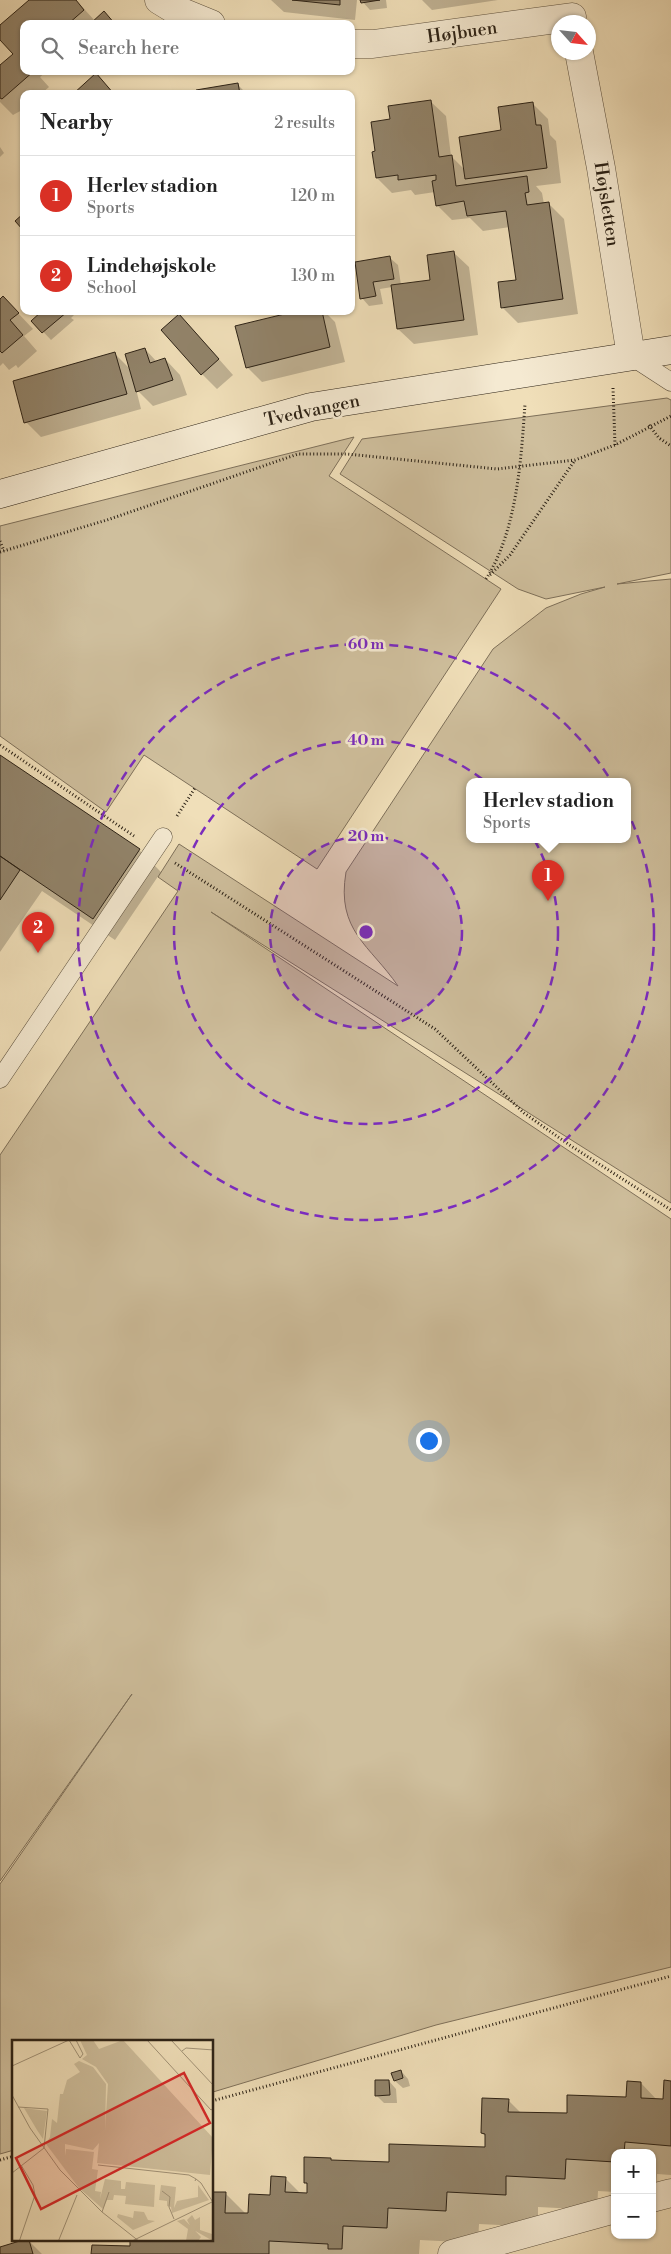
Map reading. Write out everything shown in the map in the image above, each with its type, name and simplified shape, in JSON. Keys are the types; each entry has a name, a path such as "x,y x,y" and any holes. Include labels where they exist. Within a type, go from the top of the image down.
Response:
{"street":[{"path":"159,0 172,8 201,20"},
{"name":"Højbuen","path":"355,44 374,44 572,13"},
{"name":"Højsletten","path":"581,60 601,168 621,358"},
{"name":"Tvedvangen","path":"0,494 311,407 671,350"},
{"path":"656,2197 671,2193"},
{"path":"452,2254 611,2210"}],"lane":[{"path":"621,358 671,382"},
{"path":"0,1079 159,843"}],"path":[{"path":"615,445 621,358"},
{"path":"527,374 520,467 505,538 494,566 486,579 510,555 575,460"},
{"path":"0,541 2,552 107,520 298,454 347,454 497,469 520,467 575,460 615,445 649,425 671,416"},
{"path":"649,425 659,438 671,446"},
{"path":"0,745 159,843 435,1029 524,1113 571,1146 671,1210"},
{"path":"159,843 195,788"},
{"path":"214,2100 671,1976"}],"shaded area":[{"path":"667,398 671,400 671,573 617,584 671,579 671,1203 211,912 671,1219 671,1967 436,2025 214,2092 214,2040 12,2040 12,2151 0,2154 0,1884 132,1694 0,1881 0,1155 178,891 158,877 179,844 398,986 358,936 351,923 346,909 344,892 346,872 493,649 546,608 605,587 546,599 518,589 340,474 362,439"},
{"path":"354,437 329,476 501,589 317,869 144,755 106,812 0,736 0,526"}],"building":[{"path":"29,0 76,0 84,10 73,20 20,20 20,75 29,75 2,99 0,98 0,65 13,54 0,40 0,25"},
{"path":"292,0 340,0 340,5"},
{"path":"360,0 380,0 361,3"},
{"path":"104,11 112,20 94,20"},
{"path":"94,75 98,75 111,90 77,90"},
{"path":"238,83 239,90 196,90"},
{"path":"431,100 439,157 452,155 456,186 527,176 529,192 525,193 527,205 549,202 563,299 501,308 498,282 516,280 506,211 467,216 464,201 436,206 432,181 436,180 436,175 398,180 398,175 376,178 372,152 375,151 371,122 390,119 388,106"},
{"path":"533,102 536,125 541,125 547,168 465,179 459,137 501,130 498,107"},
{"path":"20,217 20,227 15,221"},
{"path":"454,251 464,320 397,329 391,285 430,280 427,255"},
{"path":"390,256 394,279 373,282 376,296 360,299 355,262"},
{"path":"3,296 19,313 10,320 23,335 2,353 0,351 0,299"},
{"path":"38,315 63,315 42,333 31,321"},
{"path":"180,315 219,359 201,375 161,330"},
{"path":"280,315 323,315 330,347 246,368 235,326"},
{"path":"145,348 150,363 165,358 173,380 136,392 125,354"},
{"path":"115,352 127,394 24,423 13,381"},
{"path":"0,755 140,849 93,919 0,856"},
{"path":"0,856 20,870 0,900"},
{"path":"401,2070 403,2078 394,2081 391,2073"},
{"path":"375,2080 389,2080 390,2095 375,2096"},
{"path":"664,2080 671,2081 671,2146 625,2142 624,2149 611,2149 611,2162 566,2159 565,2179 506,2176 506,2195 447,2192 446,2211 388,2208 387,2228 343,2226 342,2249 328,2249 328,2244 269,2241 269,2254 91,2254 92,2245 130,2246 130,2242 214,2242 214,2192 226,2192 225,2213 248,2213 249,2194 270,2195 271,2176 286,2177 285,2192 307,2193 307,2183 304,2183 304,2157 389,2162 389,2144 485,2147 485,2134 481,2133 482,2098 509,2099 508,2112 567,2113 567,2095 626,2097 627,2081 641,2082 641,2098 663,2099"},
{"path":"16,2242 30,2242 33,2254 0,2254 0,2247"}],"place":[{"name":"Herlev stadion","path":"548,901"},
{"name":"Lindehøjskole","path":"38,953"}]}
